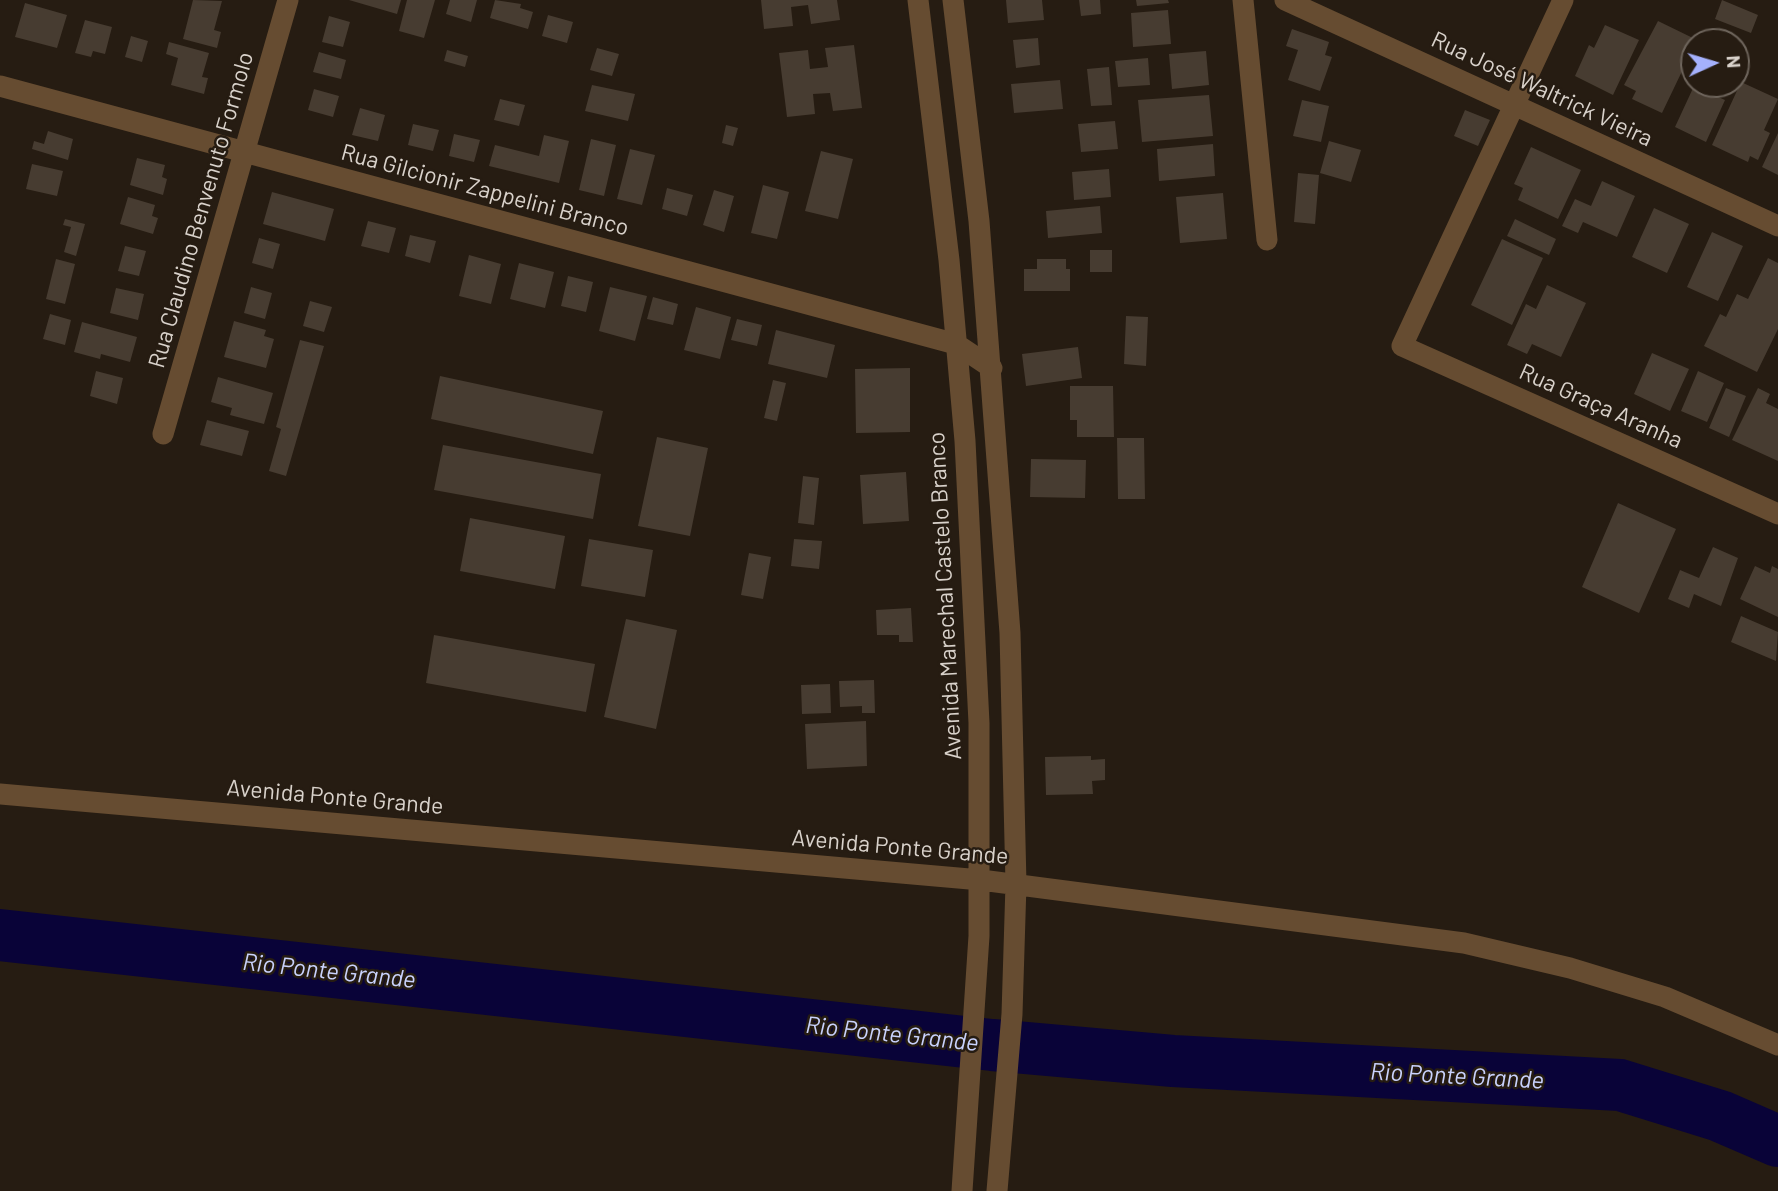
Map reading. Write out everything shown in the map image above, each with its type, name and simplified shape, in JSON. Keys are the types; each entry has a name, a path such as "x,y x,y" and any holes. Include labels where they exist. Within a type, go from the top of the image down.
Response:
{"street":[{"name":"Rua Claudino Benvenuto Formolo","path":"163,434 288,0"},
{"name":"Avenida Marechal Castelo Branco","path":"918,0 956,344 975,631 981,880 976,1010 962,1191"},
{"path":"953,0 992,368 1010,633 1016,884 1012,1014 998,1191"},
{"path":"1243,0 1267,240"},
{"name":"Rua José Waltrick Vieira","path":"1285,0 1778,226"},
{"path":"1514,105 1563,0"},
{"name":"Rua Gilcionir Zappelini Branco","path":"0,86 956,344 992,368"},
{"name":"Rua Graça Aranha","path":"1514,105 1402,346 1778,514"},
{"name":"Avenida Ponte Grande","path":"0,794 981,880 1464,943 1570,968 1665,997 1778,1045"}],"building":[{"path":"193,0 222,1 214,30 221,32 217,48 183,39"},
{"path":"349,0 401,0 397,14"},
{"path":"407,0 435,0 424,38 399,31"},
{"path":"450,0 477,0 471,22 446,14"},
{"path":"495,0 521,4 520,8 533,12 528,29 490,18"},
{"path":"761,0 837,0 840,20 811,24 808,5 791,7 793,26 764,29"},
{"path":"1006,0 1042,0 1044,20 1008,23"},
{"path":"1079,0 1100,0 1101,14 1081,16"},
{"path":"1136,0 1168,0 1169,3 1137,6"},
{"path":"1722,0 1758,15 1751,33 1750,28 1738,28 1715,19"},
{"path":"25,3 67,15 57,48 15,37"},
{"path":"1168,10 1171,44 1133,47 1131,13"},
{"path":"548,15 573,22 567,43 542,36"},
{"path":"329,16 350,22 343,47 322,42"},
{"path":"85,20 112,27 105,54 93,51 91,57 75,53"},
{"path":"1658,21 1680,32 1680,75 1662,113 1632,99 1636,91 1624,85"},
{"path":"1605,25 1639,40 1613,95 1575,76 1589,45 1594,48"},
{"path":"1292,29 1329,42 1325,55 1332,57 1320,91 1288,80 1298,50 1286,46"},
{"path":"131,36 148,41 142,62 125,57"},
{"path":"1038,38 1040,65 1016,68 1013,40"},
{"path":"169,42 209,53 202,77 208,78 204,94 171,85 178,58 166,54"},
{"path":"854,45 862,108 833,111 830,93 813,94 815,114 787,117 779,53 808,50 810,69 828,67 825,48"},
{"path":"597,48 619,54 612,76 590,70"},
{"path":"447,50 468,56 465,67 444,61"},
{"path":"1206,51 1209,85 1172,89 1169,54"},
{"path":"319,52 346,60 341,79 313,72"},
{"path":"1148,58 1150,85 1118,87 1115,61"},
{"path":"1109,67 1112,105 1091,106 1087,69"},
{"path":"1060,80 1063,109 1014,113 1011,84"},
{"path":"592,85 635,94 628,121 585,111"},
{"path":"1750,86 1778,99 1764,130 1770,133 1758,160 1750,156 1748,162 1712,145 1734,98 1750,98"},
{"path":"314,89 339,96 333,117 308,110"},
{"path":"1209,95 1213,136 1142,142 1138,100"},
{"path":"1688,98 1725,100 1706,142 1675,127"},
{"path":"500,99 525,105 519,126 494,120"},
{"path":"1302,100 1329,106 1321,142 1293,136"},
{"path":"360,108 385,115 378,141 352,135"},
{"path":"1465,110 1490,120 1478,146 1454,136"},
{"path":"1115,121 1118,149 1081,152 1078,124"},
{"path":"413,124 439,130 433,151 408,145"},
{"path":"726,125 738,128 733,146 722,143"},
{"path":"48,131 73,139 68,160 32,149 34,141 44,144"},
{"path":"1778,133 1778,175 1762,167"},
{"path":"454,134 480,140 474,162 449,156"},
{"path":"544,135 569,141 559,183 489,166 495,145 539,156"},
{"path":"591,139 616,145 604,196 579,190"},
{"path":"1329,141 1361,150 1351,182 1320,173"},
{"path":"1213,144 1215,176 1159,181 1157,149"},
{"path":"1531,147 1581,170 1558,219 1518,200 1523,188 1514,184"},
{"path":"630,149 655,155 642,205 617,199"},
{"path":"821,151 853,159 838,219 805,211"},
{"path":"137,158 165,165 162,177 167,179 163,195 130,185"},
{"path":"32,164 63,171 57,196 26,189"},
{"path":"1109,169 1111,197 1074,200 1072,172"},
{"path":"1298,173 1319,175 1315,224 1294,222"},
{"path":"1602,181 1635,196 1617,237 1583,222 1578,233 1562,226 1575,199 1591,206"},
{"path":"763,185 789,192 777,239 751,233"},
{"path":"667,188 693,195 687,216 662,209"},
{"path":"714,190 734,196 724,232 703,225"},
{"path":"272,192 334,209 325,241 263,224"},
{"path":"1223,193 1227,239 1180,243 1176,197"},
{"path":"128,197 155,205 152,216 158,218 153,234 120,224"},
{"path":"1100,206 1102,233 1048,238 1046,211"},
{"path":"1654,208 1689,224 1667,273 1632,257"},
{"path":"65,219 85,224 76,256 64,252 71,227 63,225"},
{"path":"1515,219 1556,239 1549,255 1507,236"},
{"path":"368,221 396,228 389,253 361,246"},
{"path":"1712,232 1743,246 1718,301 1687,287"},
{"path":"410,235 436,241 430,263 405,256"},
{"path":"259,238 280,244 273,269 252,263"},
{"path":"1502,239 1543,258 1512,325 1471,305"},
{"path":"125,246 146,251 139,276 118,271"},
{"path":"1090,250 1112,250 1112,272 1090,272"},
{"path":"469,255 501,264 491,304 459,296"},
{"path":"1768,258 1778,263 1778,329 1757,372 1704,346 1720,314 1726,317 1737,294 1748,299"},
{"path":"56,259 75,264 65,304 46,299"},
{"path":"1037,259 1066,259 1066,269 1070,269 1070,291 1024,291 1024,269 1037,269"},
{"path":"519,263 554,272 545,308 510,299"},
{"path":"568,276 593,282 586,312 561,306"},
{"path":"1547,285 1586,303 1561,357 1532,344 1527,354 1507,345 1526,304 1536,309"},
{"path":"251,287 272,293 265,319 244,313"},
{"path":"610,287 647,296 635,341 599,331"},
{"path":"116,288 144,294 138,320 110,313"},
{"path":"653,297 678,304 673,325 647,319"},
{"path":"310,301 332,307 324,332 303,326"},
{"path":"696,307 731,317 720,359 684,350"},
{"path":"50,314 71,320 65,345 43,339"},
{"path":"1126,316 1148,317 1146,366 1124,364"},
{"path":"737,319 762,325 757,346 731,340"},
{"path":"234,321 266,330 264,336 274,339 266,368 224,357"},
{"path":"82,322 137,337 130,362 101,354 100,359 74,352"},
{"path":"776,330 835,345 827,378 768,364"},
{"path":"300,340 324,346 286,476 269,471 281,429 276,427"},
{"path":"1078,347 1082,378 1026,386 1022,354"},
{"path":"1652,353 1689,369 1670,411 1634,394"},
{"path":"910,368 910,432 856,433 855,369"},
{"path":"96,371 123,378 117,404 90,396"},
{"path":"1698,371 1724,383 1707,422 1681,411"},
{"path":"440,376 603,411 593,454 431,419"},
{"path":"218,377 273,393 264,424 230,415 232,408 211,402"},
{"path":"773,380 786,383 777,421 764,418"},
{"path":"1070,386 1113,386 1114,437 1077,437 1077,420 1070,420"},
{"path":"1726,388 1746,396 1729,437 1709,428"},
{"path":"1758,388 1770,394 1766,403 1778,409 1778,461 1732,440"},
{"path":"207,420 249,431 242,456 200,445"},
{"path":"657,437 708,448 690,536 638,526"},
{"path":"1117,438 1144,438 1145,499 1118,499"},
{"path":"443,445 601,474 593,519 434,490"},
{"path":"1031,459 1086,460 1085,498 1030,497"},
{"path":"906,472 909,521 863,524 860,475"},
{"path":"803,476 819,478 814,525 798,523"},
{"path":"1618,503 1676,529 1639,613 1582,587"},
{"path":"470,518 565,536 555,589 460,571"},
{"path":"589,539 653,550 645,597 581,586"},
{"path":"794,539 822,541 819,569 791,566"},
{"path":"1713,547 1738,558 1721,606 1694,594 1689,608 1668,599 1680,570 1699,578"},
{"path":"749,553 771,557 763,599 741,595"},
{"path":"1755,566 1770,573 1772,566 1778,569 1778,617 1740,599"},
{"path":"911,608 913,642 899,642 899,635 877,635 876,610"},
{"path":"1741,616 1778,632 1776,661 1731,642"},
{"path":"626,619 677,630 656,729 604,717"},
{"path":"434,635 595,664 586,712 426,683"},
{"path":"874,680 875,713 862,713 862,706 840,707 839,681"},
{"path":"830,684 831,713 802,714 801,685"},
{"path":"866,721 867,766 807,769 805,724"},
{"path":"1091,756 1091,760 1105,759 1105,780 1092,781 1093,794 1046,795 1045,757"}],"waterway":[{"name":"Rio Ponte Grande","path":"0,935 992,1045 1173,1061 1620,1085 1720,1116 1778,1141"}]}
